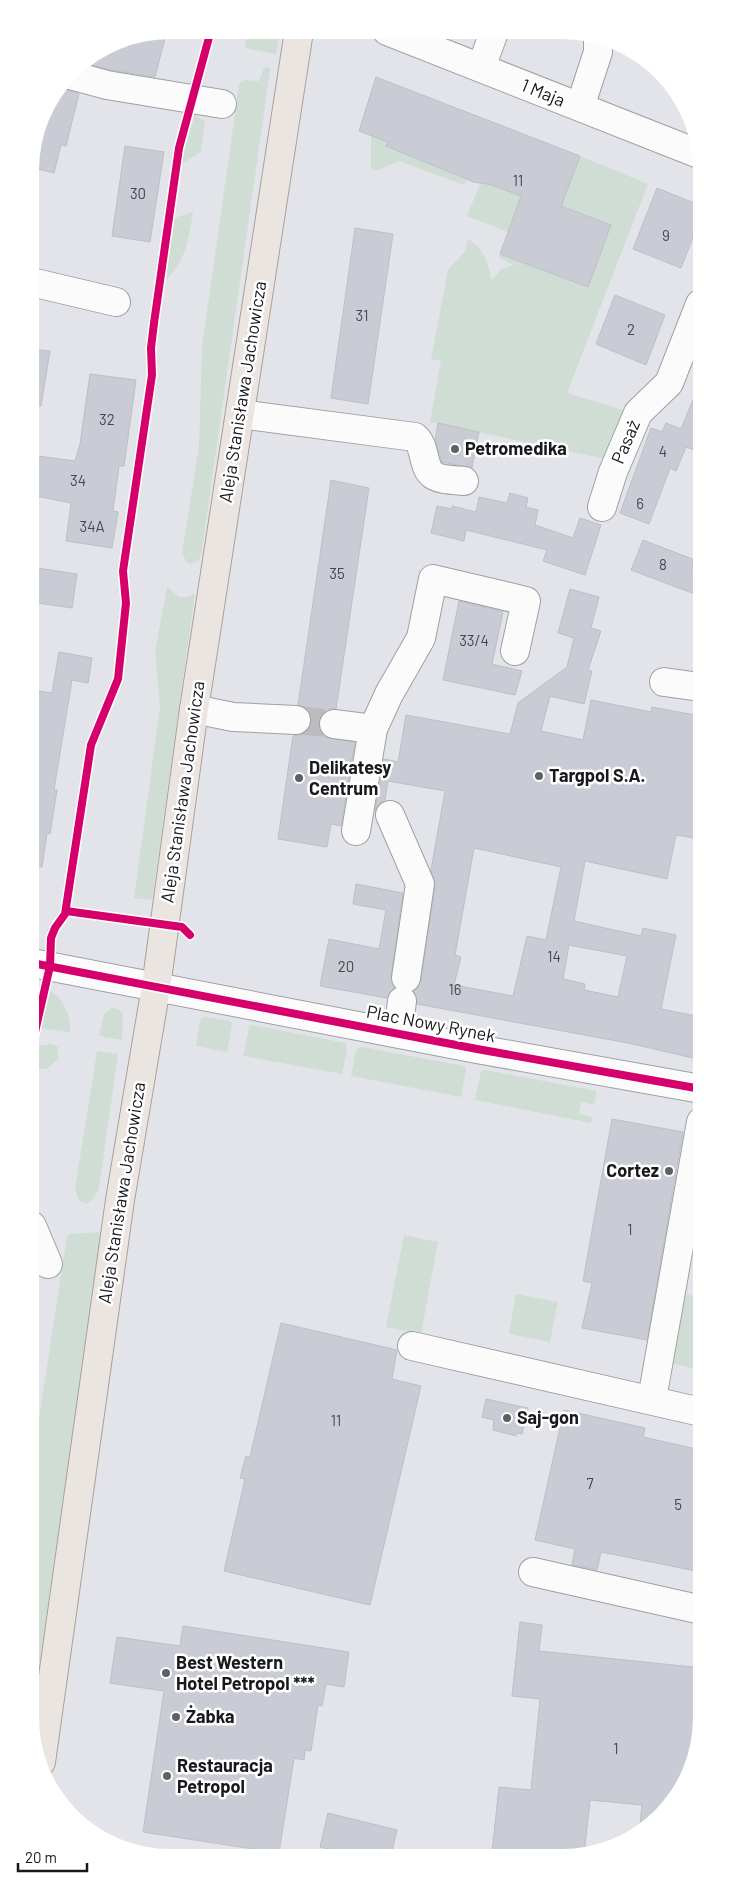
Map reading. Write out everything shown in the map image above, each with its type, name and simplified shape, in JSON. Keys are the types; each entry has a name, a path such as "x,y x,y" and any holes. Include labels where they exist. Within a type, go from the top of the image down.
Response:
{"main road":[{"name":"Aleja Stanisława Jachowicza","path":"43,1750 120,1200 156,986 194,709 298,39"}],"street":[{"name":"1 Maja","path":"407,39 692,151"},
{"path":"481,68 491,39"},
{"path":"580,107 598,52 598,44"},
{"path":"77,77 107,85 222,104"},
{"path":"39,284 116,302"},
{"name":"Pasaż","path":"602,507 613,472 638,413 669,383 693,322"},
{"path":"240,414 415,436 419,441 429,470 434,476 464,481"},
{"path":"356,831 372,729 389,694 421,638 433,579 526,601 515,651"},
{"path":"664,682 693,686"},
{"path":"194,709 233,718 296,720"},
{"path":"334,724 372,729"},
{"path":"390,815 420,884 398,1033"},
{"name":"Plac Nowy Rynek","path":"39,964 693,1088"},
{"path":"652,1399 693,1167"},
{"path":"39,1243 48,1264"},
{"path":"412,1346 652,1399 693,1410"},
{"path":"533,1572 693,1608"}],"shaded area":[{"path":"246,39 279,39 276,54 245,48"},
{"path":"269,67 270,71 201,556 197,562 190,564 182,553 199,446 202,346 239,86 245,80 259,81 264,68"},
{"path":"195,114 205,122 201,152 182,164 184,152"},
{"path":"371,136 388,142 386,146 467,179 464,185 399,161 379,170 373,170 371,167"},
{"path":"580,156 648,184 567,393 630,412 611,460 430,422 441,361 431,359 448,270 466,250 467,239 477,246 484,256 491,280 502,269 514,265 499,258 500,254 588,287 611,225 561,206"},
{"path":"480,184 492,185 521,196 508,232 467,216"},
{"path":"193,212 186,249 173,272 166,280 174,218"},
{"path":"167,587 179,597 189,597 195,593 152,900 134,898 160,707 155,652"},
{"path":"50,991 55,994 66,1009 70,1032 40,1028"},
{"path":"112,1008 118,1009 123,1014 122,1040 99,1036 104,1014"},
{"path":"204,1017 230,1021 232,1024 227,1052 196,1046 200,1020"},
{"path":"252,1025 346,1043 347,1050 342,1074 243,1056 249,1028"},
{"path":"52,1044 58,1047 58,1059 47,1069 39,1068 39,1046"},
{"path":"361,1047 465,1066 466,1070 461,1097 351,1076 356,1050"},
{"path":"97,1051 118,1054 99,1189 93,1199 86,1204 79,1201 75,1189"},
{"path":"485,1070 597,1091 594,1105 581,1102 579,1114 592,1117 591,1123 475,1100 481,1071"},
{"path":"99,1232 101,1235 39,1666 39,1418 67,1237 70,1234"},
{"path":"404,1235 438,1242 421,1334 386,1327"},
{"path":"516,1294 558,1302 550,1342 509,1334"},
{"path":"682,1294 693,1296 693,1368 670,1363"}],"building":[{"path":"165,39 155,77 110,70 92,65 104,56 128,46 144,41"},
{"path":"376,77 580,156 561,206 611,225 588,287 500,254 521,196 492,185 474,182 386,146 388,142 359,131"},
{"path":"67,89 79,94 66,146 61,145 54,173 39,169 41,144 56,104"},
{"path":"125,146 164,152 150,242 112,236"},
{"path":"657,188 693,203 693,237 681,268 633,249"},
{"path":"355,228 393,234 368,404 331,398"},
{"path":"615,295 665,315 646,365 596,344"},
{"path":"39,350 50,351 41,406 39,406"},
{"path":"90,374 136,380 124,466 119,466 113,511 118,512 112,548 66,541 71,503 39,497 39,456 75,461 80,444"},
{"path":"693,400 693,450 686,447 676,471 670,468 649,524 620,513 651,428 662,432 666,423 681,429"},
{"name":"Petromedika","path":"438,423 479,432 472,468 442,462 435,440"},
{"path":"331,480 369,488 336,709 328,709 322,714 318,722 320,730 325,737 355,742 341,826 331,824 327,847 278,839 293,736 304,734 309,729 312,721 310,712 305,707 298,705"},
{"path":"510,493 528,498 526,507 538,510 535,525 573,538 580,518 601,525 585,575 543,561 547,550 466,530 464,541 431,533 437,506 452,509 452,506 476,512 479,497 507,503"},
{"path":"643,540 693,559 691,570 693,570 693,593 631,570"},
{"path":"39,568 77,574 72,608 39,603"},
{"path":"570,589 599,597 591,628 601,631 588,670 592,671 584,704 550,696 541,731 583,740 591,700 651,712 652,707 693,715 693,838 676,835 667,879 585,861 574,921 641,936 643,928 676,935 661,1009 693,1015 693,1058 633,1044 417,1004 414,991 421,980 435,886 431,870 445,791 388,781 385,800 378,805 375,811 384,759 398,762 406,715 510,734 518,703 567,667 574,638 558,633","holes":["474,848 561,867 546,940 527,936 513,996 454,985 461,957 455,955","569,945 627,956 618,997 584,990 585,984 563,979"]},
{"path":"459,601 503,612 492,664 522,671 515,695 443,680"},
{"path":"59,652 92,658 88,683 72,680 54,790 57,790 50,834 47,833 42,867 39,867 39,691 52,693"},
{"path":"356,884 403,893 391,976 394,988 387,998 320,986 329,939 379,949 386,910 353,904"},
{"path":"612,1119 683,1132 647,1340 582,1328 592,1283 583,1281"},
{"path":"281,1323 397,1350 392,1379 421,1386 370,1605 224,1571 245,1479 240,1478 246,1456 250,1457"},
{"name":"Saj-gon","path":"486,1399 528,1408 522,1434 517,1433 516,1436 493,1430 494,1420 482,1417"},
{"path":"564,1410 645,1428 643,1437 693,1448 693,1570 601,1552 597,1570 572,1565 575,1549 535,1540"},
{"path":"520,1622 542,1625 539,1651 693,1667 693,1727 691,1744 680,1776 661,1805 640,1823 642,1805 590,1800 585,1847 562,1849 492,1849 499,1787 531,1790 540,1699 512,1696"},
{"path":"183,1626 349,1652 344,1687 326,1684 322,1706 318,1705 311,1751 305,1750 304,1760 294,1758 280,1849 253,1849 143,1832 164,1691 110,1683 117,1637 180,1646"},
{"path":"328,1813 397,1830 392,1849 329,1849 320,1847"}],"tunnel":[{"path":"296,720 334,724"}],"cycle path":[{"path":"39,1014 50,966 51,938 55,928 65,914 91,745 118,679 126,603 123,571 152,375 151,348 154,323 179,148 209,39"},
{"path":"66,911 182,927 190,935"},
{"path":"39,964 477,1049 693,1088"}],"place":[{"name":"Petromedika","path":"455,449"},
{"name":"Targpol S.A.","path":"539,776"},
{"name":"Delikatesy Centrum","path":"299,778"},
{"name":"Cortez","path":"669,1171"},
{"name":"Saj-gon","path":"507,1418"},
{"name":"Best Western Hotel Petropol ***","path":"166,1673"},
{"name":"Żabka","path":"176,1717"},
{"name":"Restauracja Petropol","path":"167,1776"}]}
